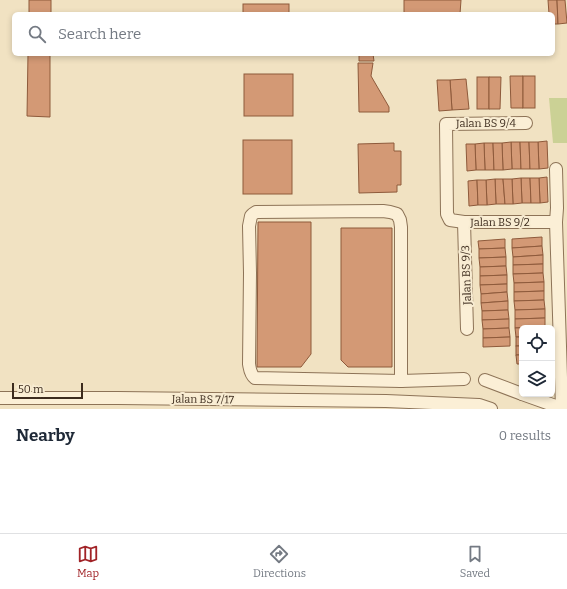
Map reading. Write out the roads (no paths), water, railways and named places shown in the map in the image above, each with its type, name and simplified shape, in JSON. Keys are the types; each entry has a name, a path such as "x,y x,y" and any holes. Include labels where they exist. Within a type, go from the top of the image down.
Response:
{"street":[{"name":"Jalan BS 9/4","path":"447,214 446,124 526,123"},
{"path":"530,397 563,409 556,222 556,169"},
{"path":"401,381 401,227 397,214 383,211 256,212 253,214 251,216 249,226 249,364 250,372 255,378 401,381 464,380"},
{"name":"Jalan BS 9/2","path":"447,214 450,220 464,222 556,222"},
{"name":"Jalan BS 9/3","path":"464,222 467,330"},
{"path":"485,380 519,393"},
{"name":"Jalan BS 7/17","path":"0,398 386,401 455,406 480,405 491,409"}]}
